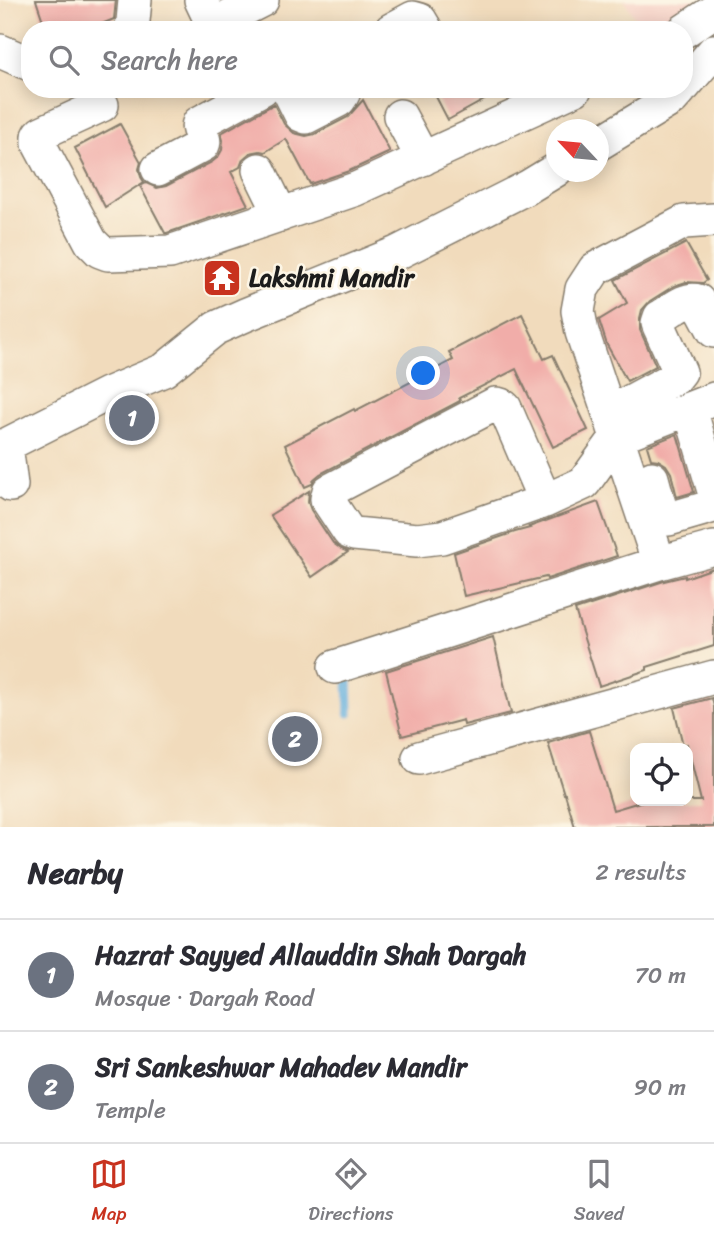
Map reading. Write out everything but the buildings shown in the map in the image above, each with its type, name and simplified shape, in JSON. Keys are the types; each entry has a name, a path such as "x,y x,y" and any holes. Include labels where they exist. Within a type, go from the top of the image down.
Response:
{"street":[{"path":"133,21 135,0"},
{"path":"201,0 210,19 216,21"},
{"path":"221,21 261,0"},
{"path":"0,51 21,60"},
{"path":"693,76 714,51"},
{"path":"158,169 203,145 199,123 245,98"},
{"path":"292,98 301,116 306,117 340,98"},
{"path":"609,137 673,98"},
{"path":"102,106 41,133 38,139 90,242 108,254 170,252 356,190 423,159 529,99"},
{"path":"400,117 423,159"},
{"path":"259,170 281,215"},
{"path":"11,485 6,445 107,394 164,370 216,328 397,253 546,176"},
{"path":"714,220 684,222 595,269 582,289 578,311 582,332 662,515 669,519 714,506"},
{"path":"545,501 505,408 499,404 329,491 327,495 342,521 354,534 417,540 442,537 545,501 584,483 621,426 680,372 658,323 660,317 694,299 698,301 714,331"},
{"path":"621,426 702,404 714,491"},
{"path":"621,426 659,563"},
{"path":"335,667 659,563 714,548"},
{"path":"419,758 714,677"}],"shaded area":[{"path":"624,0 697,0 667,21 637,21"}],"waterway":[{"path":"349,713 348,676 354,672"}],"place":[{"name":"Lakshmi Mandir","path":"222,278"},
{"name":"Hazrat Sayyed Allauddin Shah Dargah","path":"132,418"},
{"name":"Sri Sankeshwar Mahadev Mandir","path":"295,739"}]}
